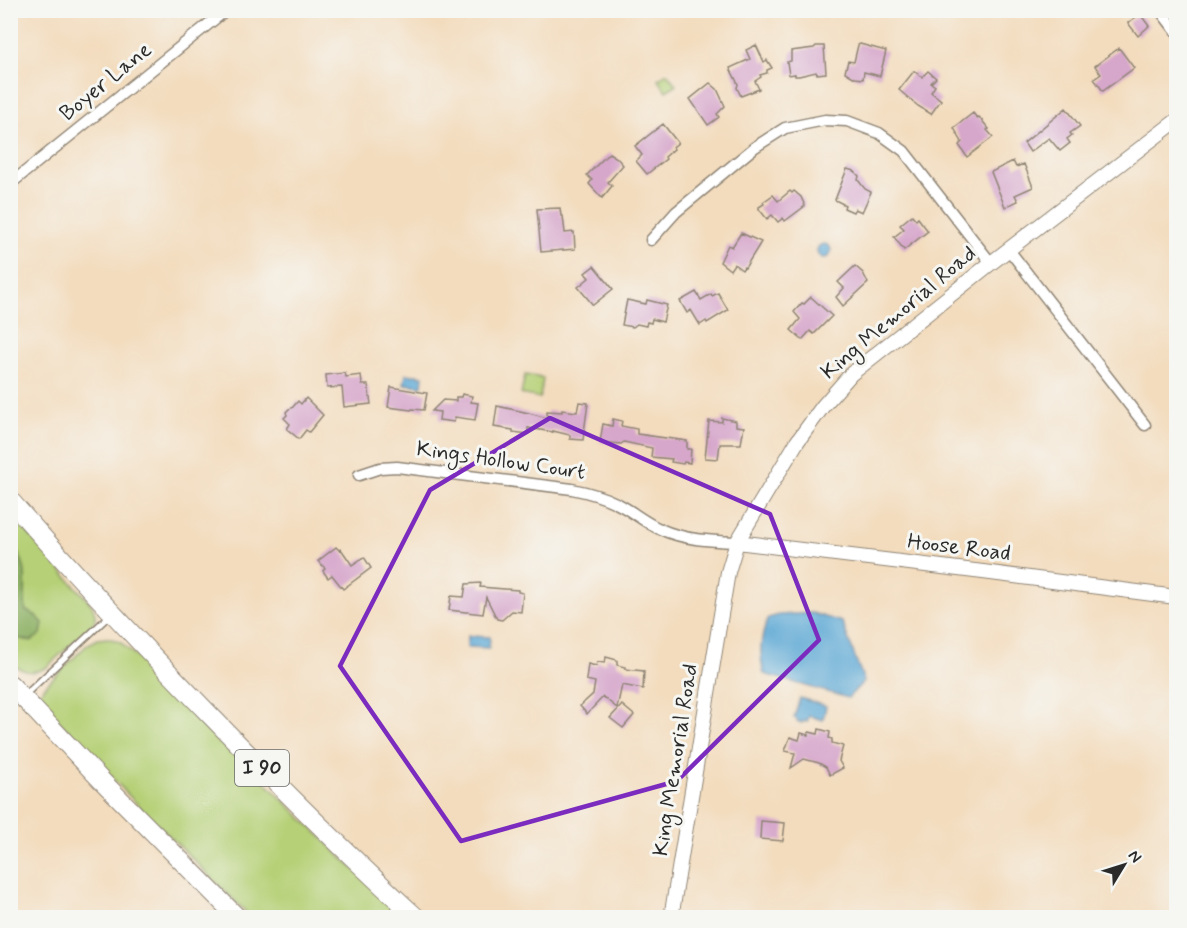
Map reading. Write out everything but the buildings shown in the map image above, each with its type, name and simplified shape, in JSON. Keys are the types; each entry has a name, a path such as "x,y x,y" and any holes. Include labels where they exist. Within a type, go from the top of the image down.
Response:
{"highway":[{"name":"I 90","path":"10,500 112,614 253,759 361,867 417,918"},
{"path":"16,691 238,918"}],"street":[{"name":"Boyer Lane","path":"10,184 226,10"},
{"path":"1160,10 1176,32"},
{"path":"651,240 676,212 754,147 785,128 825,120 847,121 879,133 904,151 992,263"},
{"name":"King Memorial Road","path":"671,918 728,572 737,542 797,442 823,406 851,374 1176,121"},
{"path":"1009,250 1145,425"},
{"name":"Kings Hollow Court","path":"358,475 380,468 397,467 572,489 592,493 615,502 658,529 678,536 737,542"},
{"name":"Hoose Road","path":"737,542 1176,597"}],"lane":[{"path":"16,691 112,614"}],"highlighted area":[{"path":"550,418 770,514 819,640 677,781 461,841 340,666 430,490"}],"green space":[{"path":"667,73 676,85 666,91 658,79"},
{"path":"525,375 543,378 540,398 521,394"},
{"path":"10,513 91,604 95,614 93,624 47,667 33,672 20,669 11,663"},
{"path":"11,548 18,554 24,568 26,611 35,615 43,623 41,634 31,641 16,638 11,632"},
{"path":"108,638 120,642 138,658 403,917 251,917 133,800 41,702 39,697 43,688 87,645 97,639"}],"water":[{"path":"824,244 829,246 831,251 829,256 824,258 819,256 817,251 819,246"},
{"path":"406,374 423,376 422,386 404,384"},
{"path":"812,613 842,622 864,681 848,698 764,674 761,646 768,618"},
{"path":"468,636 490,637 489,648 467,647"},
{"path":"800,698 826,706 823,720 809,716 807,722 797,721 794,718"}]}
